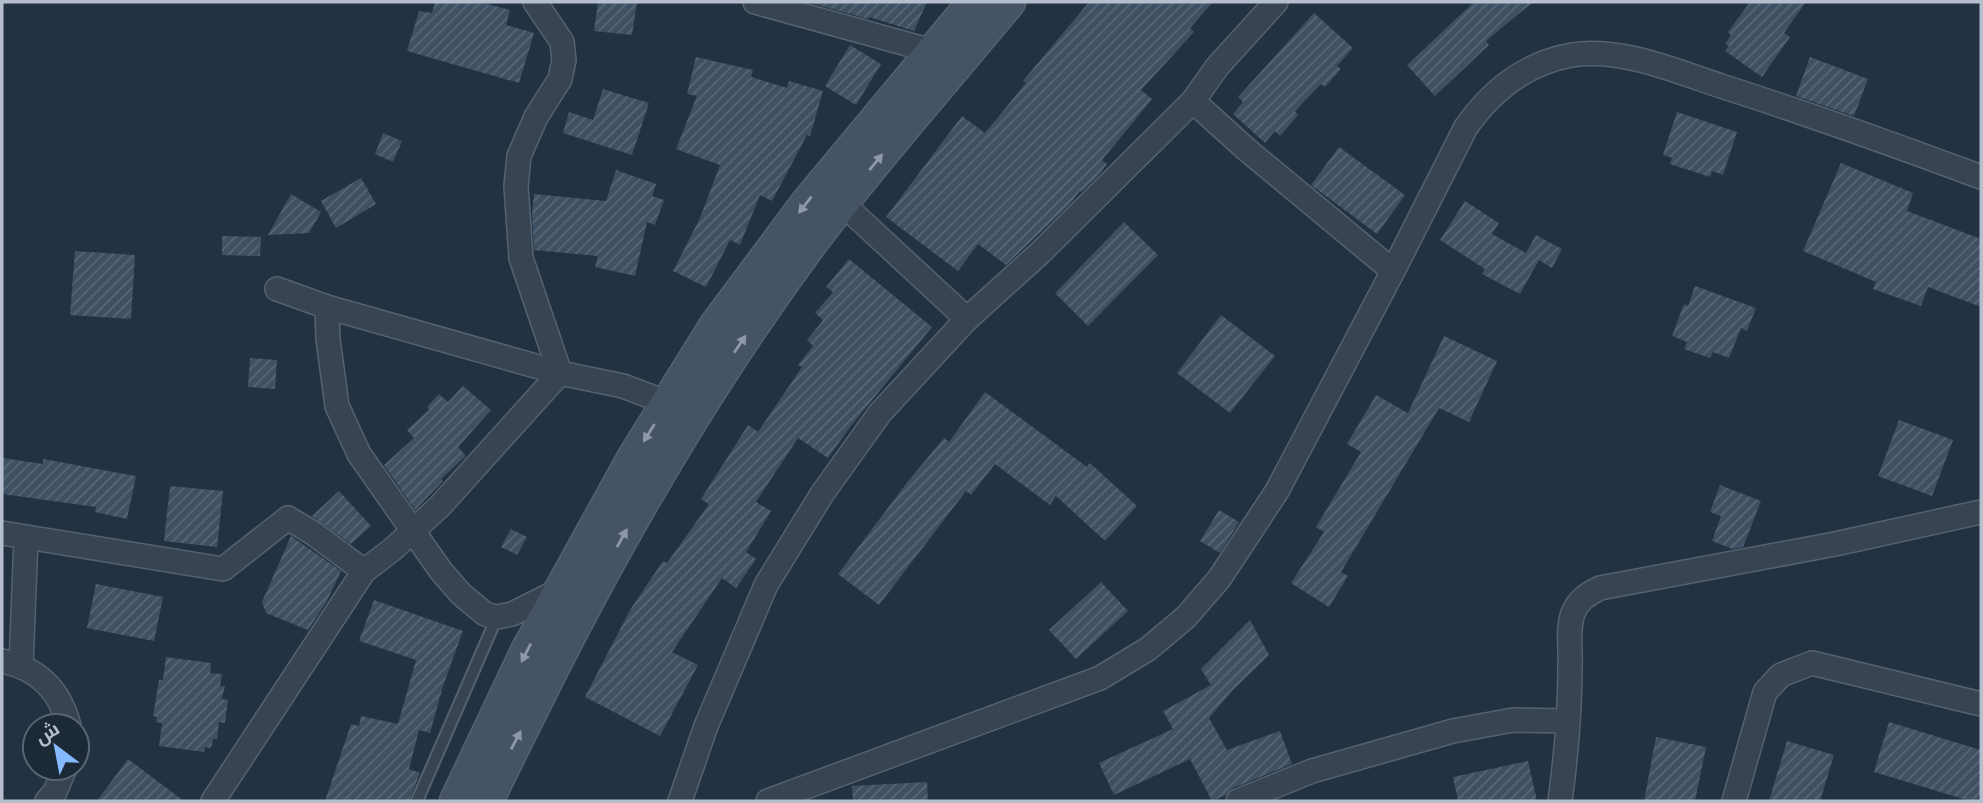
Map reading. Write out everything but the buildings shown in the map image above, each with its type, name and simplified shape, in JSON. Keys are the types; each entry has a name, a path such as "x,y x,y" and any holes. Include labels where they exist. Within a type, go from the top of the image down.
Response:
{"main road":[{"path":"456,801 527,651 634,457 716,325 807,203 974,2"},
{"path":"487,801 586,603 654,480 740,345 808,247 1009,2"}],"street":[{"path":"535,2 562,42 564,60 560,79 536,117 519,156 516,186 521,258 560,373"},
{"path":"755,2 932,51"},
{"path":"680,801 706,726 766,585 822,494 880,413 967,319 1041,252 1193,102 1217,67 1276,2"},
{"path":"768,801 1100,678 1148,649 1186,617 1219,579 1277,491 1394,271 1460,138 1481,105 1516,75 1541,63 1574,54 1628,56 1825,120 1981,177"},
{"path":"1193,102 1394,271"},
{"path":"843,204 967,319"},
{"path":"277,289 327,307 560,373 623,386 668,403"},
{"path":"327,307 328,339 337,406 359,454 461,594 485,614 496,617 512,614 562,589"},
{"path":"213,801 364,571 413,531 479,464 560,373"},
{"path":"1560,801 1568,722 1569,628 1577,604 1587,594 1600,588 1835,544 1981,512"},
{"path":"2,533 223,569 288,518 364,571"},
{"path":"26,538 12,663 47,684 64,705 66,712"},
{"path":"1734,801 1765,692 1781,676 1791,671 1812,663 1981,704"},
{"path":"1238,801 1312,771 1453,731 1513,720 1568,722"},
{"path":"47,801 59,782"}],"lane":[{"path":"417,801 496,617"}]}
